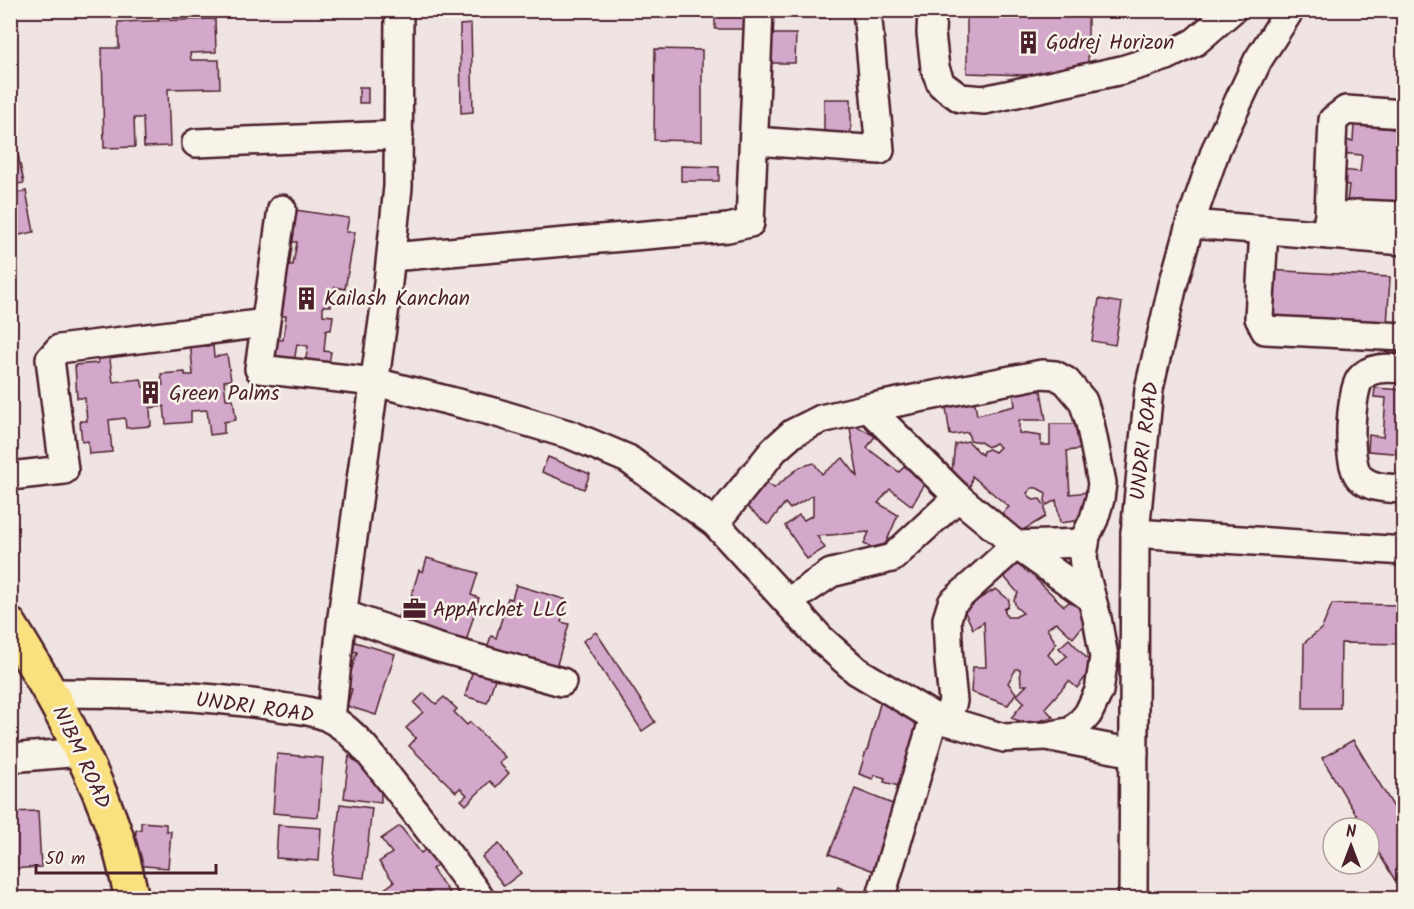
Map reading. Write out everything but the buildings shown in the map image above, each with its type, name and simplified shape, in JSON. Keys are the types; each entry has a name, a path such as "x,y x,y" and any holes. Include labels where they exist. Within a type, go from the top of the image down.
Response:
{"main road":[{"name":"NIBM ROAD","path":"10,625 52,693 82,752 117,838 132,898"}],"street":[{"path":"331,719 391,257 398,187 399,10"},
{"path":"391,257 729,228 750,223 759,10"},
{"path":"754,141 880,150 867,10"},
{"path":"932,10 931,33 935,68 941,84 960,98 984,100 1122,70 1167,56 1195,42 1232,10"},
{"name":"UNDRI ROAD","path":"1133,898 1135,533 1149,389 1173,285 1190,224 1216,148 1258,60 1290,10"},
{"path":"1328,228 1333,120 1346,110 1404,114"},
{"path":"196,143 399,135"},
{"path":"282,209 259,369 375,382 494,412 571,435 628,459 715,523 821,639 857,671 940,719 1004,738 1047,736 1073,731 1088,714 1099,691 1104,657 1102,639 1085,573 1085,543 1095,519 1102,483 1083,401 1066,381 1055,375 1042,374 821,419 793,433 774,450 715,523"},
{"path":"1328,228 1357,214 1404,216"},
{"path":"1190,224 1264,230 1328,228 1404,241"},
{"path":"1264,230 1259,318 1265,330 1404,337"},
{"path":"10,476 64,470 50,359 59,349 265,323"},
{"path":"1404,369 1372,370 1361,378 1355,391 1350,452 1357,476 1368,484 1404,489"},
{"path":"868,408 958,497 1016,545 1091,598"},
{"path":"788,602 831,573 892,558 958,497"},
{"path":"1135,533 1404,551"},
{"path":"881,896 940,719 953,701 947,619 952,603 1016,545 1085,543"},
{"path":"343,614 436,647 562,682"},
{"name":"UNDRI ROAD","path":"52,693 115,693 254,703 304,711 331,719 356,739 384,772 433,833 480,898"},
{"path":"1047,736 1134,753"},
{"path":"10,758 82,752"}],"place":[{"name":"Godrej Horizon","path":"1028,42"},
{"name":"Kailash Kanchan","path":"306,298"},
{"name":"Green Palms","path":"151,393"},
{"name":"AppArchet LLC","path":"415,609"}]}
